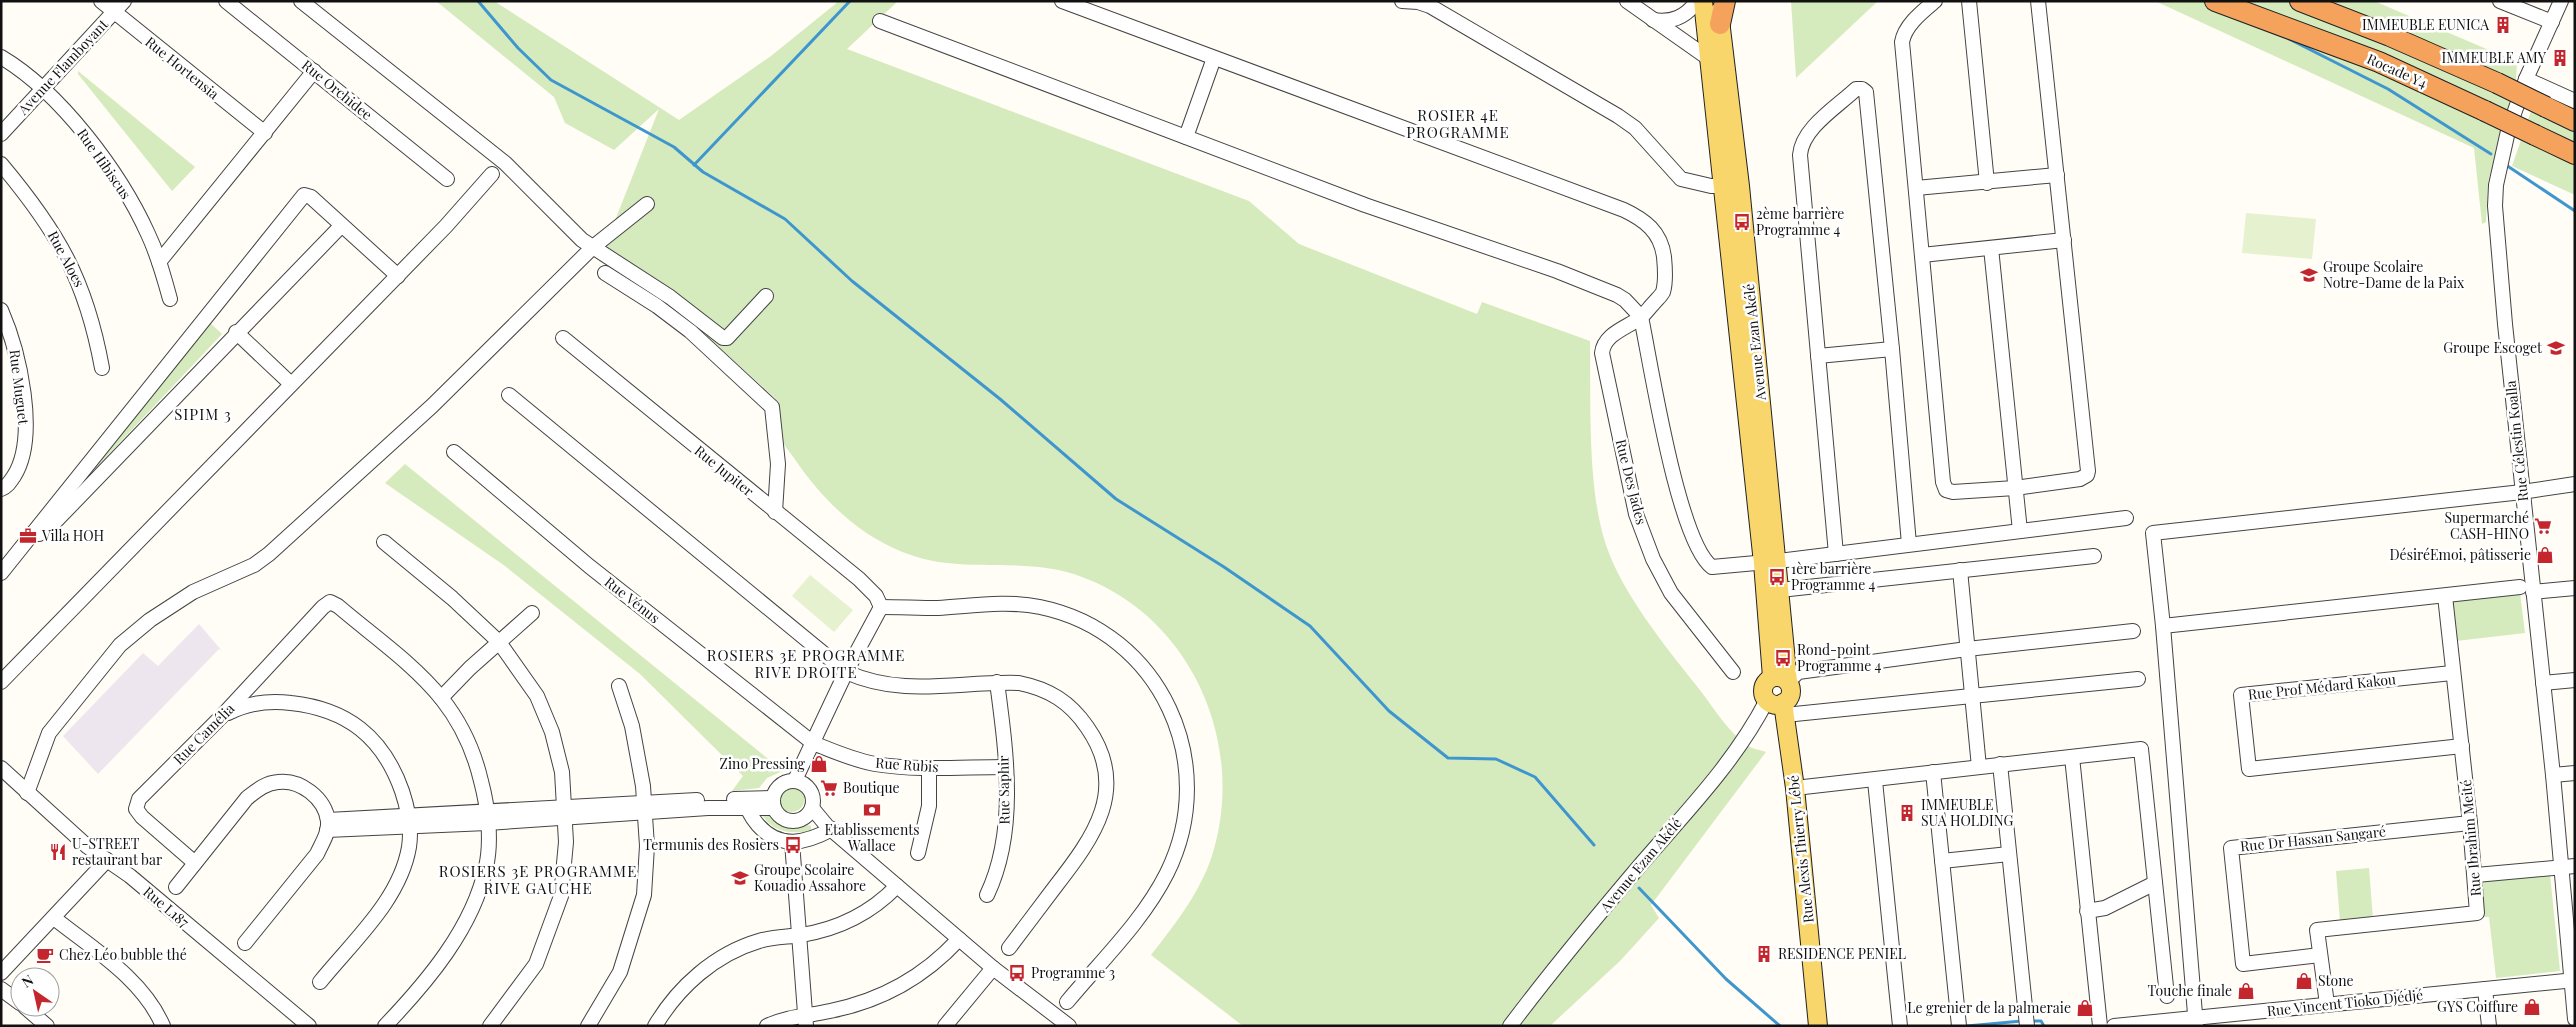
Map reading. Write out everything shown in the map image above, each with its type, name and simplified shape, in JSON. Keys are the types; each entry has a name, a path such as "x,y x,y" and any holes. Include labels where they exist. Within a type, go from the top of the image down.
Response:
{"highway":[{"path":"1720,24 1725,1"},
{"name":"Rocade Y4","path":"2215,1 2379,62 2575,154"},
{"name":"Rocade Y4","path":"2300,1 2390,36 2497,83 2575,121"}],"main road":[{"name":"Avenue Ezan Akélé","path":"1703,1 1708,58 1731,186"},
{"name":"Avenue Ezan Akélé","path":"1718,1 1731,186 1770,562 1780,680"},
{"name":"Avenue Ezan Akélé","path":"1770,562 1780,590 1780,680"},
{"path":"1780,680 1790,695 1778,706 1763,687 1780,680"},
{"name":"Rue Alexis Thierry Lébé","path":"1778,706 1795,788 1818,1026"}],"street":[{"name":"Rue Hortensia","path":"101,1 265,133"},
{"name":"Avenue Flamboyant","path":"1,134 43,86 124,1"},
{"name":"Rue Orchidee","path":"226,1 447,179"},
{"path":"301,1 505,163 577,235 670,298 723,338 727,338 766,296"},
{"name":"Rue Des Jades","path":"1062,1 1639,217 1654,230 1660,240 1665,265 1663,293 1641,317 1608,338 1603,344 1602,353 1636,514 1653,560 1671,593 1733,672"},
{"path":"1402,1 1418,2 1430,6 1618,116 1635,128 1681,179 1692,183 1731,186"},
{"path":"1627,1 1708,58"},
{"path":"1653,20 1663,21 1678,18 1688,13 1697,1"},
{"path":"1935,1 1903,33 1902,42 1944,486 1952,492 2015,488 2080,479 2087,475 2088,471 2038,1"},
{"path":"1968,1 1987,183"},
{"path":"2500,1 2552,22"},
{"name":"Rue Célestin Koalla","path":"2561,1 2526,79 2508,131 2496,185 2495,206 2522,492 2526,590 2543,683 2552,775 2568,867 2575,1019"},
{"path":"880,22 1374,208 1557,271 1625,300 1641,317 1680,502 1698,548 1705,561 1712,567 1770,562 2126,518"},
{"name":"Rue Hibiscus","path":"1,57 43,86 85,135 126,192 148,234 170,299"},
{"path":"1186,137 1214,58"},
{"path":"159,262 314,71"},
{"path":"2526,79 2575,101"},
{"path":"1836,554 1801,144 1807,134 1856,89 1862,89 1866,92 1892,349 1909,544"},
{"name":"Rue Aloes","path":"1,164 38,210 65,252 82,289 94,326 102,368"},
{"path":"1,682 218,461 290,383 398,276 492,174"},
{"path":"1916,188 2058,175"},
{"path":"1,574 32,538 298,200 304,195 311,197 398,276"},
{"path":"27,793 49,733 120,645 150,620 193,592 254,565 269,554 432,406 593,247 647,204"},
{"path":"32,538 53,524 236,332 341,226"},
{"path":"1922,255 2064,240"},
{"path":"1991,248 2020,531"},
{"path":"605,273 657,306 690,331 772,408 778,464 775,512"},
{"name":"Rue Muguet","path":"1,310 12,334 20,370 25,438 17,471 2,490"},
{"path":"236,332 290,383"},
{"name":"Rue Jupiter","path":"563,338 775,512 859,578 876,596 881,607"},
{"path":"1818,356 1892,349"},
{"path":"509,395 846,672 867,681 893,687 997,682 1040,687 1063,700 1080,717 1095,738 1103,756 1107,785 1105,806 1084,850 1009,948"},
{"name":"Rue Vénus","path":"454,452 589,566 813,742"},
{"path":"2196,1022 2163,626 2153,533 2522,492 2575,484"},
{"path":"384,542 452,598 499,642 537,696 552,732 562,772 566,812 566,842 561,896 536,964 490,1026"},
{"path":"1780,590 2094,556"},
{"path":"1960,570 1979,767"},
{"path":"2163,626 2445,596 2575,588"},
{"name":"Rue Ibrahim Meité","path":"2326,1001 2317,930 2477,913 2476,875 2452,673 2445,596"},
{"name":"Rue Camélia","path":"194,864 142,818 136,809 139,799 222,716 323,607 330,602 338,606 422,677 441,698"},
{"path":"795,780 846,672 881,607 936,608 1015,604 1039,607 1063,613 1088,624 1116,642 1140,663 1158,688 1181,736 1186,765 1184,818 1178,845 1166,874 1147,905 1068,1002"},
{"path":"385,1026 412,998 442,958 474,903 487,866 487,817 477,762 466,737 441,698 532,613"},
{"path":"1780,680 1798,672 1967,649 2133,631"},
{"name":"Rue Prof Médard Kakou","path":"2452,673 2241,695 2249,769 2462,746"},
{"path":"1778,706 1972,697 2138,679"},
{"path":"2543,683 2575,680"},
{"name":"Rue Saphir","path":"987,895 996,876 1004,840 1006,809 1005,767 997,682"},
{"path":"588,1026 620,972 644,895 647,846 645,807 636,745 619,686"},
{"path":"222,716 241,706 259,702 284,702 328,710 348,720 368,736 386,756 396,775 410,821 405,864 387,901 320,982"},
{"name":"Avenue Ezan Akélé","path":"1510,1026 1618,891 1720,774 1744,741 1778,706"},
{"name":"Rue Rubis","path":"813,742 842,755 874,764 929,768 1005,767"},
{"path":"1795,788 2141,749 2167,996"},
{"path":"2072,756 2100,1026"},
{"path":"2000,764 2027,1026"},
{"name":"Rue L187","path":"1,768 88,847 107,860 309,1026"},
{"path":"918,853 929,806 929,768"},
{"path":"1933,772 1959,1026"},
{"path":"2552,775 2575,773"},
{"path":"802,819 812,808 814,798 811,790 804,783 795,780 785,782 777,788 773,803 780,817 791,821 802,819 818,826 829,828"},
{"path":"1875,780 1900,1026"},
{"path":"176,887 248,798 261,787 278,782 295,783 310,791 322,804 327,825 317,854 245,943"},
{"path":"746,803 751,818 772,837 792,842 813,839 829,828"},
{"path":"327,825 645,807 773,803"},
{"path":"812,808 829,828 993,968 1069,1026"},
{"name":"Rue Dr Hassan Sangaré","path":"2320,955 2243,964 2231,848 2470,823"},
{"path":"792,842 805,1021"},
{"path":"1942,861 2009,854"},
{"path":"1,973 107,860"},
{"path":"2476,875 2568,867"},
{"path":"2087,912 2105,908 2155,883"},
{"path":"655,1026 684,988 698,975 724,957 760,941 840,926 874,908 897,886"},
{"path":"54,918 124,974 152,1004 164,1026"},
{"path":"767,1026 785,1018 805,1021 892,992 945,954 959,938"},
{"path":"945,1026 993,968"},
{"name":"Rue Vincent Tioko Djédjé","path":"2114,1026 2196,1022 2326,1001 2485,989 2572,980"},
{"path":"2485,989 2489,1026"},
{"path":"37,1017 47,1026"}],"shaded area":[{"path":"199,624 222,651 219,649 98,774 63,736 143,653 158,666"}],"green space":[{"path":"436,1 494,1 679,120 771,56 839,1 898,1 847,49 1249,201 1299,244 1477,314 1482,302 1590,341 1590,417 1593,472 1600,523 1613,563 1622,582 1645,618 1727,725 1748,746 1766,752 1651,905 1659,918 1621,960 1550,1026 1243,1026 1151,955 1188,905 1203,878 1214,849 1222,808 1222,766 1214,726 1200,687 1179,652 1153,621 1120,596 1082,577 1049,568 1032,566 947,563 923,559 880,541 860,529 842,514 810,480 783,443 777,427 775,398 720,348 661,300 599,261 659,109 614,150 565,123 554,97"},
{"path":"1791,1 1878,1 1796,78"},
{"path":"2155,1 2374,1 2517,62 2516,80 2488,182 2486,222 2482,224 2474,148"},
{"path":"78,71 195,167 172,191 78,74"},
{"path":"2537,94 2575,113 2575,195 2512,166"},
{"path":"2246,213 2316,219 2312,259 2242,253"},
{"path":"207,320 222,334 59,507"},
{"path":"405,464 783,771 767,778 759,788 732,791 743,776 640,674 505,566 385,483"},
{"path":"810,575 853,610 834,632 792,596"},
{"path":"2520,593 2525,633 2456,641 2452,601"},
{"path":"791,784 801,788 805,798 801,808 791,812 781,808 777,798 781,788"},
{"path":"771,811 784,820 811,826 811,833 807,837 801,832 779,830 770,825 763,816"},
{"path":"2369,868 2373,919 2340,922 2336,871"},
{"path":"2550,875 2560,971 2496,978 2489,917 2485,917 2481,882"}],"waterway":[{"path":"478,1 518,48 551,80 674,147 703,172 785,219 852,281 1000,399 1116,499 1224,567 1310,626 1389,711 1448,758 1496,759 1535,777 1594,845"},
{"path":"694,165 850,1"},
{"path":"2289,39 2388,89 2491,154"},
{"path":"2506,165 2575,211"},
{"path":"1639,888 1726,979 1780,1026"},
{"path":"1967,1026 2022,1021"},
{"path":"2030,1021 2041,1021 2044,1026"}],"place":[{"name":"IMMEUBLE EUNICA","path":"2503,25"},
{"name":"IMMEUBLE AMY","path":"2560,58"},
{"name":"2ème barrière Programme 4","path":"1742,222"},
{"name":"Groupe Scolaire Notre-Dame de la Paix","path":"2309,275"},
{"name":"Groupe Escoget","path":"2556,348"},
{"name":"Supermarché CASH-HINO","path":"2543,526"},
{"name":"Villa HOH","path":"28,536"},
{"name":"DésiréEmoi, pâtisserie","path":"2545,555"},
{"name":"1ère barrière Programme 4","path":"1777,577"},
{"name":"Rond-point Programme 4","path":"1783,658"},
{"name":"Zino Pressing","path":"819,764"},
{"name":"Boutique","path":"829,788"},
{"name":"Etablissements Wallace","path":"872,810"},
{"name":"IMMEUBLE SUA HOLDING","path":"1907,813"},
{"name":"Termunis des Rosiers","path":"793,845"},
{"name":"U-STREET restaurant bar","path":"58,852"},
{"name":"Groupe Scolaire Kouadio Assahore","path":"740,878"},
{"name":"RESIDENCE PENIEL","path":"1764,954"},
{"name":"Chez Léo bubble thé","path":"45,955"},
{"name":"Programme 3","path":"1017,973"},
{"name":"Stone","path":"2304,981"},
{"name":"Touche finale","path":"2246,991"},
{"name":"GYS Coiffure","path":"2532,1007"},
{"name":"Le grenier de la palmeraie","path":"2085,1008"}],"district":[{"name":"ROSIER 4E PROGRAMME","path":"1458,124"},
{"name":"SIPIM 3","path":"203,415"},
{"name":"ROSIERS 3E PROGRAMME RIVE DROITE","path":"806,664"},
{"name":"ROSIERS 3E PROGRAMME RIVE GAUCHE","path":"538,880"}]}
